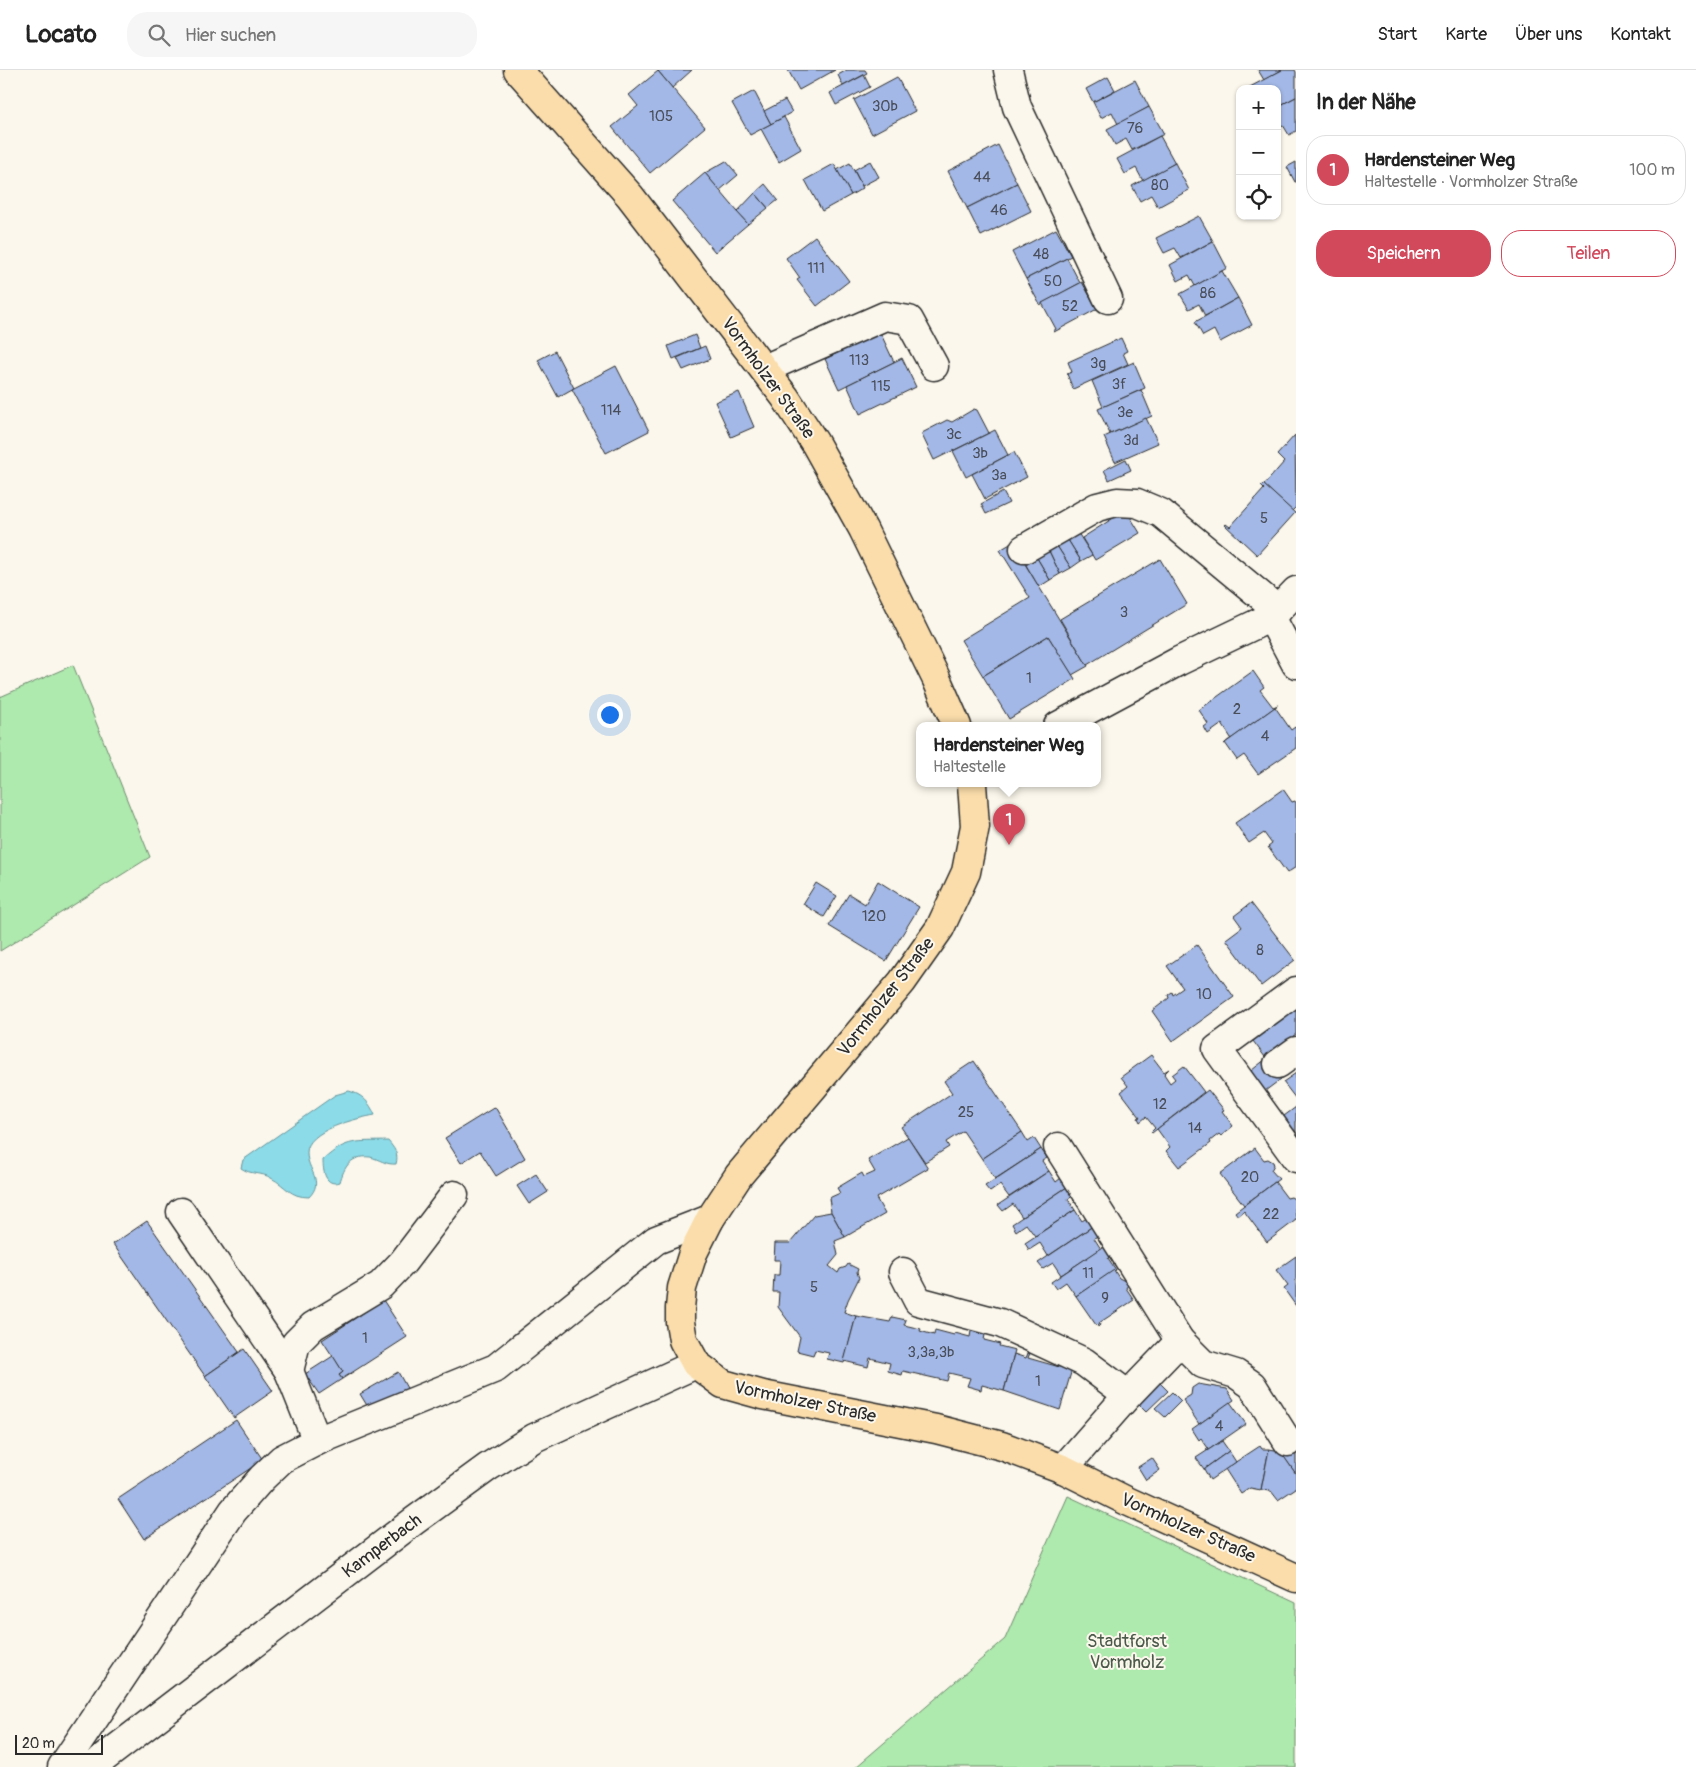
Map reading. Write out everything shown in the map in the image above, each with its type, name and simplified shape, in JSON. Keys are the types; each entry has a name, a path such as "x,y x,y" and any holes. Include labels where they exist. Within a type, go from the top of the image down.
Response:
{"main road":[{"name":"Vormholzer Straße","path":"518,70 630,196 785,397 815,443 863,529 936,678 955,722"},
{"name":"Vormholzer Straße","path":"972,787 975,826 966,872 940,928 890,996 739,1175 710,1219 693,1253 682,1288 680,1322 683,1340 696,1364 723,1384 763,1395 936,1429 1002,1446 1063,1469 1127,1501 1296,1578"}],"street":[{"path":"1008,70 1017,106 1108,299"},
{"path":"764,369 885,316 909,320 934,366"},
{"path":"1024,549 1097,507 1117,502 1137,503 1161,513 1282,606 1296,664"},
{"path":"1065,722 1282,606"},
{"path":"1296,991 1217,1049 1296,1158"},
{"path":"1058,1147 1180,1341 1203,1364 1236,1374 1252,1385 1288,1442"},
{"path":"289,1371 296,1343 313,1326 380,1285 403,1262 454,1196"},
{"path":"181,1212 289,1371 317,1441"},
{"path":"62,1767 233,1511 262,1478 282,1459 317,1441 496,1368 656,1240 710,1219"},
{"path":"903,1272 918,1301 1000,1323 1084,1362 1128,1395"},
{"path":"1063,1469 1128,1395 1180,1341"},
{"name":"Kamperbach","path":"92,1767 414,1521 488,1467 534,1438 696,1364"}],"green space":[{"path":"73,665 150,857 0,951 0,697"},
{"name":"Stadtforst Vormholz","path":"1068,1496 1296,1603 1296,1767 856,1767 1005,1639"}],"water":[{"path":"349,1091 365,1100 375,1115 334,1126 315,1138 309,1145 307,1153 314,1175 315,1186 314,1191 309,1197 302,1197 292,1193 267,1176 248,1172 241,1168 243,1160 335,1095"},
{"path":"388,1141 396,1154 396,1164 363,1157 349,1163 340,1182 331,1182 326,1177 323,1160 339,1148 360,1142"}],"building":[{"path":"659,70 692,70 672,88"},
{"path":"788,70 835,70 799,90"},
{"path":"847,70 865,70 867,73 843,86 838,75"},
{"path":"1258,70 1282,70 1264,80"},
{"path":"1282,70 1295,70 1296,72 1296,97 1281,105 1281,85 1254,85"},
{"path":"658,71 705,127 650,173 612,127 638,106 629,95"},
{"path":"864,75 870,87 836,105 830,93"},
{"path":"897,77 915,111 872,134 854,100"},
{"path":"1108,77 1115,90 1093,102 1086,89"},
{"path":"1135,80 1149,107 1118,124 1112,112 1101,118 1093,102"},
{"path":"754,91 771,124 750,135 732,103"},
{"path":"1296,97 1296,131 1289,135 1283,125 1281,126 1281,105"},
{"path":"785,100 792,112 771,124 764,111"},
{"path":"1149,107 1164,134 1132,150 1126,139 1115,145 1107,129"},
{"path":"784,117 801,149 779,162 761,129"},
{"path":"1160,136 1175,163 1143,181 1136,168 1125,174 1117,159"},
{"path":"998,145 1017,183 967,208 948,171"},
{"path":"726,161 738,175 719,191 705,173"},
{"path":"870,161 879,177 862,186 854,170"},
{"path":"1296,162 1296,182 1295,182 1287,167"},
{"path":"850,163 863,188 851,195 837,170"},
{"path":"1175,163 1189,190 1158,207 1151,195 1140,201 1132,186"},
{"path":"834,164 851,195 822,211 805,180"},
{"path":"705,173 748,224 715,252 672,201"},
{"path":"1017,183 1031,211 981,236 967,208"},
{"path":"765,184 778,200 768,208 755,193"},
{"path":"755,193 768,208 748,224 737,212"},
{"path":"1199,216 1213,241 1181,258 1175,248 1164,253 1156,238"},
{"path":"1056,229 1071,256 1026,279 1012,252"},
{"path":"815,236 849,281 817,306 797,280 800,278 786,258"},
{"path":"1213,241 1227,268 1195,286 1189,275 1178,281 1170,265"},
{"path":"1067,258 1080,283 1040,305 1026,279"},
{"path":"1222,271 1238,298 1205,316 1199,304 1189,309 1180,294"},
{"path":"1082,282 1097,309 1054,332 1056,329 1042,303"},
{"path":"1238,298 1252,325 1220,342 1214,330 1203,336 1195,322"},
{"path":"880,332 894,362 839,389 825,359"},
{"path":"695,335 700,348 673,359 668,346"},
{"path":"1121,338 1127,351 1123,353 1128,364 1073,389 1067,374 1072,372 1068,362"},
{"path":"705,346 710,359 683,370 677,358"},
{"path":"555,351 574,388 558,397 538,360"},
{"path":"902,358 916,387 860,414 847,385"},
{"path":"1134,362 1145,388 1103,407 1092,381"},
{"path":"616,366 649,431 606,453 572,389"},
{"path":"1141,390 1152,416 1110,434 1098,409"},
{"path":"739,392 754,427 731,437 715,402"},
{"path":"974,409 977,410 989,433 934,460 922,433 947,420 952,422"},
{"path":"1146,418 1158,443 1115,462 1104,437"},
{"path":"995,430 1008,455 966,477 953,451"},
{"path":"1295,435 1296,507 1292,511 1264,485 1284,462 1277,455"},
{"path":"1014,452 1027,477 985,499 972,474"},
{"path":"1126,459 1131,470 1109,480 1104,470"},
{"path":"1263,484 1295,513 1257,555 1225,525 1230,527 1264,489 1261,486"},
{"path":"1003,492 1009,503 986,514 981,504"},
{"path":"1126,510 1140,533 1095,560 1082,538"},
{"path":"1078,533 1092,555 1081,561 1068,540"},
{"path":"1068,540 1081,561 1071,568 1057,546"},
{"path":"1012,543 1088,666 1072,675 1048,636 983,676 961,640 1030,598 1000,550"},
{"path":"1057,546 1071,568 1060,574 1049,551"},
{"path":"1049,551 1060,574 1050,580 1037,558"},
{"path":"1037,558 1050,580 1039,587 1026,565"},
{"path":"1160,559 1187,604 1087,665 1060,619"},
{"path":"1048,636 1075,679 1009,719 983,676"},
{"path":"1253,671 1264,687 1260,690 1273,707 1278,705 1224,744 1231,738 1222,724 1208,734 1204,727 1208,724 1199,710"},
{"path":"1275,707 1291,730 1296,728 1296,748 1258,774 1244,755 1237,760 1225,743"},
{"path":"1283,789 1292,802 1295,801 1296,803 1296,867 1287,873 1268,847 1272,844 1264,833 1249,843 1235,823"},
{"path":"878,881 919,907 886,961 829,926 849,894 865,904"},
{"path":"816,883 837,896 824,917 803,904"},
{"path":"1251,903 1295,960 1261,986 1226,939 1242,927 1234,916"},
{"path":"1197,945 1234,997 1173,1041 1152,1011 1169,998 1168,995 1172,992 1173,995 1183,988 1167,966"},
{"path":"1296,1004 1296,1034 1265,1057 1250,1037"},
{"path":"1151,1055 1164,1072 1169,1069 1164,1074 1170,1083 1175,1079 1172,1075 1184,1066 1204,1092 1152,1133 1155,1128 1146,1117 1140,1122 1138,1118 1140,1117 1121,1092 1128,1086 1121,1077"},
{"path":"1266,1059 1281,1079 1261,1094 1247,1074"},
{"path":"974,1061 1022,1132 982,1159 963,1131 946,1142 949,1147 925,1162 901,1127 952,1093 944,1081"},
{"path":"1296,1073 1296,1099 1283,1082"},
{"path":"1208,1090 1224,1110 1222,1111 1233,1126 1221,1136 1219,1134 1210,1141 1211,1143 1179,1167 1166,1151 1170,1147 1157,1129"},
{"path":"495,1107 525,1158 496,1176 480,1151 461,1163 445,1138"},
{"path":"1296,1107 1296,1141 1280,1119"},
{"path":"1022,1132 1028,1142 1034,1138 1041,1149 995,1179 982,1159"},
{"path":"908,1137 928,1168 876,1198 885,1214 845,1237 831,1212 829,1198 840,1193 837,1188 862,1173 864,1177 875,1172 868,1160"},
{"path":"1255,1148 1264,1160 1268,1159 1273,1162 1274,1165 1271,1170 1279,1179 1244,1205 1220,1174"},
{"path":"1041,1149 1047,1158 1042,1161 1049,1171 1009,1197 1000,1185 990,1192 985,1186"},
{"path":"1049,1171 1056,1182 1061,1178 1067,1187 1022,1217 1013,1204 1003,1211 998,1205"},
{"path":"536,1174 548,1192 529,1204 517,1186"},
{"path":"1275,1182 1287,1198 1291,1197 1296,1200 1296,1220 1267,1242 1244,1211 1238,1216 1235,1212"},
{"path":"1067,1187 1073,1196 1068,1199 1075,1210 1035,1236 1026,1224 1016,1231 1012,1224"},
{"path":"1075,1210 1082,1221 1088,1217 1093,1226 1048,1256 1040,1243 1029,1250 1025,1243"},
{"path":"831,1212 845,1237 835,1241 838,1255 829,1266 838,1273 840,1269 848,1264 858,1269 859,1278 844,1312 856,1316 844,1363 827,1359 829,1353 815,1350 813,1355 797,1351 800,1337 778,1307 779,1292 773,1292 774,1275 779,1275 780,1260 774,1260 775,1243 790,1243 814,1215"},
{"path":"147,1221 239,1352 205,1376 113,1244"},
{"path":"1093,1226 1100,1235 1094,1238 1101,1249 1061,1275 1053,1263 1043,1269 1038,1263"},
{"path":"1106,1245 1113,1254 1108,1258 1116,1270 1076,1296 1066,1282 1056,1289 1051,1282"},
{"path":"1296,1256 1296,1306 1284,1289 1288,1286 1276,1270"},
{"path":"1114,1270 1119,1278 1129,1283 1126,1288 1134,1300 1099,1323 1098,1327 1076,1296"},
{"path":"383,1300 407,1337 342,1379 339,1375 343,1372 322,1340"},
{"path":"856,1316 890,1322 892,1317 906,1320 904,1325 921,1329 920,1331 934,1335 935,1330 970,1337 971,1331 985,1335 984,1340 1015,1350 1004,1391 982,1385 981,1390 967,1386 970,1378 949,1373 947,1381 903,1371 902,1375 888,1371 890,1363 870,1358 868,1367 844,1361"},
{"path":"244,1349 273,1391 234,1418 205,1376"},
{"path":"1028,1353 1030,1353 1028,1358 1070,1370 1073,1366 1060,1410 1004,1391 1014,1354 1026,1358"},
{"path":"333,1356 343,1372 339,1375 342,1379 319,1394 305,1374"},
{"path":"398,1372 408,1390 371,1412 360,1394"},
{"path":"1159,1382 1168,1391 1146,1412 1138,1404"},
{"path":"1198,1384 1227,1389 1234,1400 1199,1424 1183,1400 1191,1395 1192,1388"},
{"path":"1172,1392 1181,1401 1165,1417 1155,1408"},
{"path":"1230,1402 1246,1424 1207,1451 1206,1449 1208,1448 1201,1438 1199,1440 1192,1429"},
{"path":"236,1420 263,1460 144,1539 118,1499"},
{"path":"1222,1441 1229,1451 1204,1469 1196,1458"},
{"path":"1260,1446 1262,1449 1269,1449 1261,1490 1250,1488 1241,1494 1225,1469"},
{"path":"1296,1447 1296,1474 1283,1456"},
{"path":"1278,1448 1296,1474 1296,1488 1278,1500 1271,1491 1261,1490 1269,1449 1275,1450"},
{"path":"1229,1451 1236,1462 1210,1480 1204,1469"},
{"path":"1152,1458 1160,1470 1146,1480 1138,1467"}],"place":[{"name":"Hardensteiner Weg","path":"1009,845"}]}
